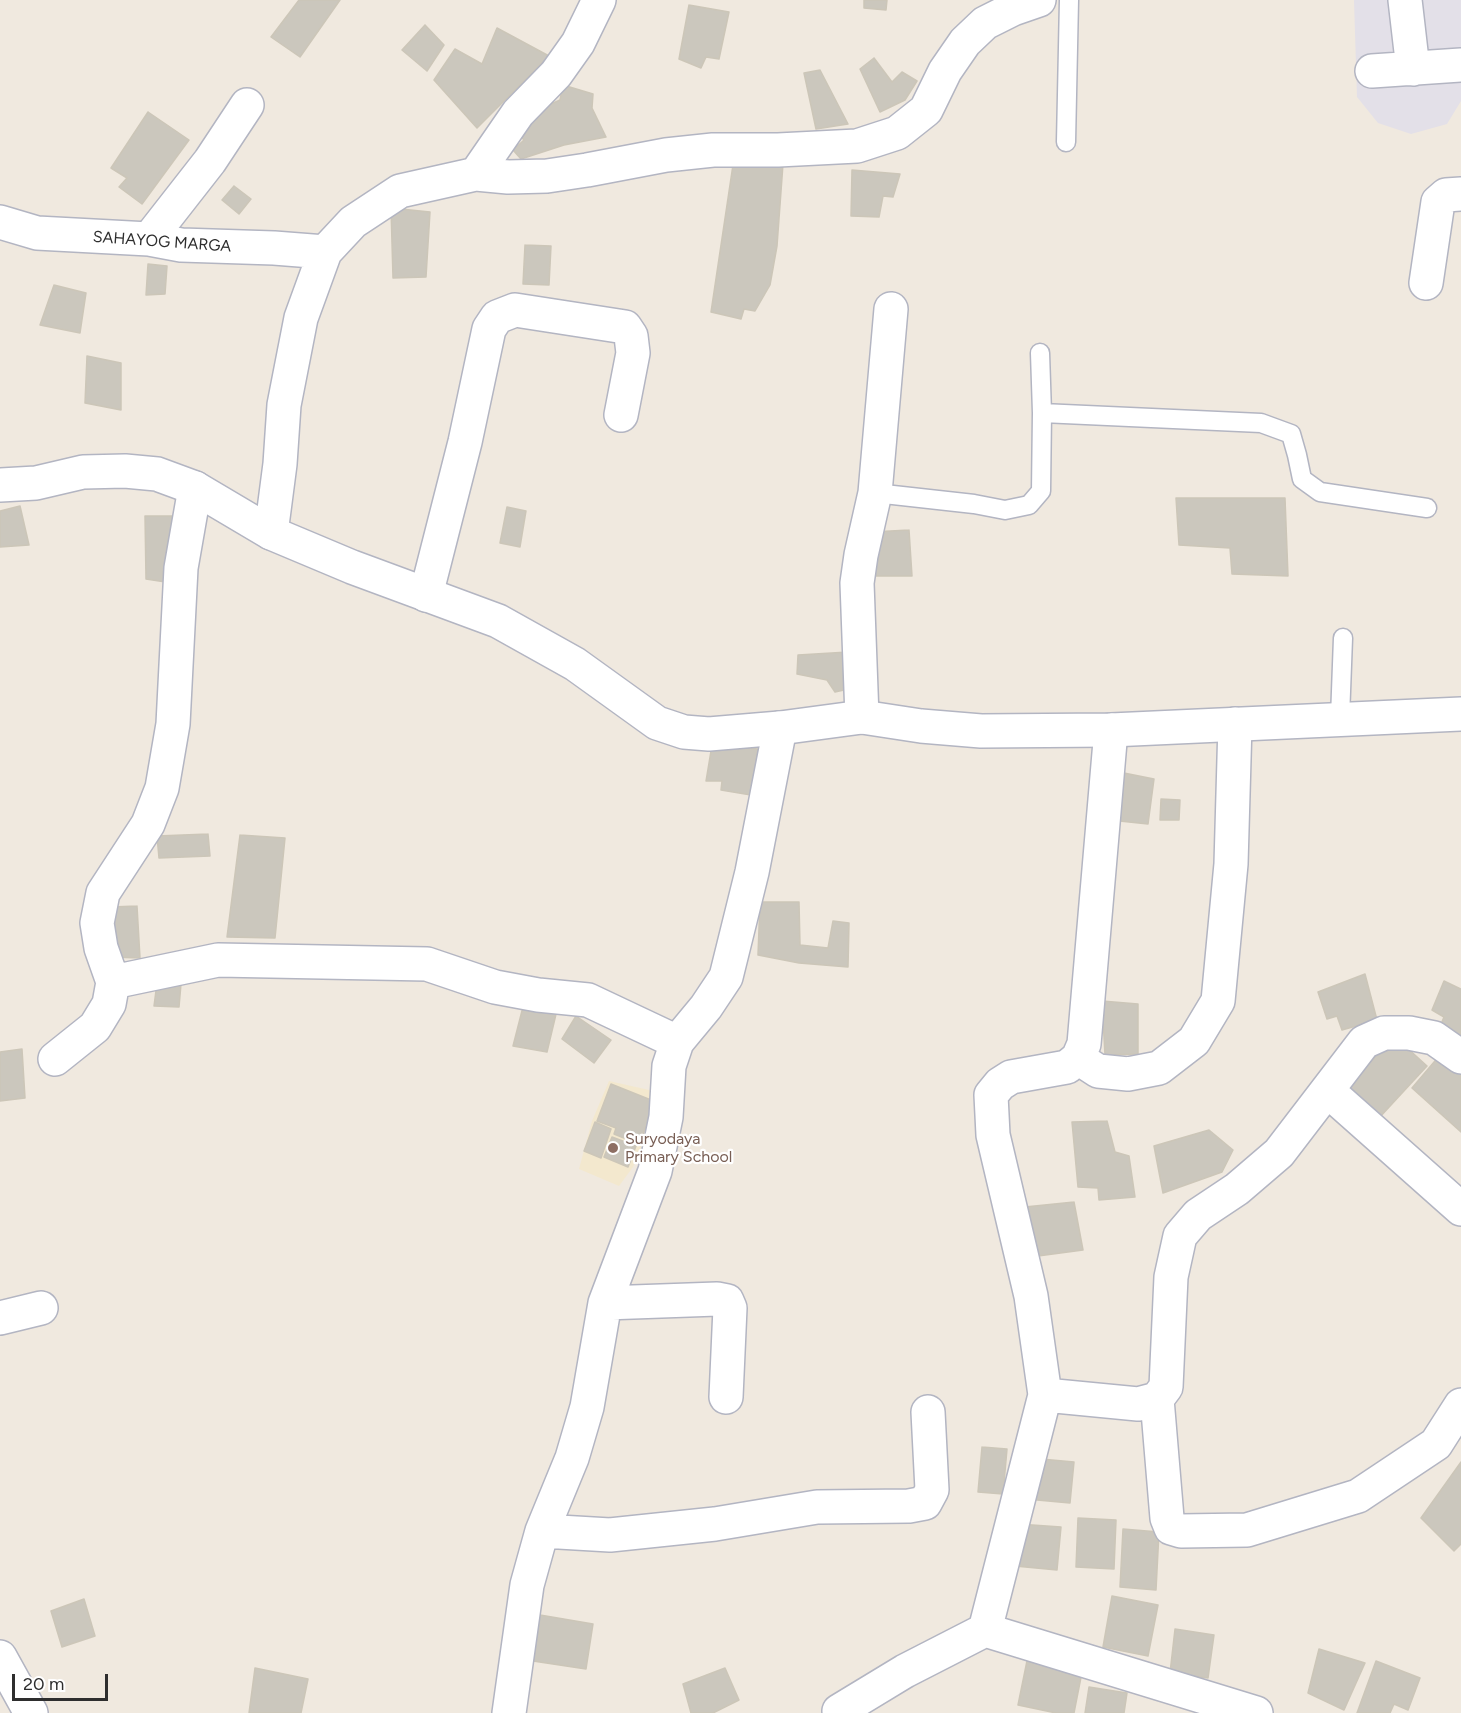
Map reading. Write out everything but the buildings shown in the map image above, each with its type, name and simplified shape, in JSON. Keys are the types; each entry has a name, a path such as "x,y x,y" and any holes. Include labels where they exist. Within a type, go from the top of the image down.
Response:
{"street":[{"path":"476,174 518,113 556,74 578,43 599,0"},
{"path":"271,533 280,464 284,405 301,318 325,252 353,222 400,191 476,174 508,177 547,176 666,155 713,150 788,150 857,146 897,133 926,110 945,71 965,42 985,23 1013,9 1039,0"},
{"path":"1405,0 1413,69"},
{"path":"1372,71 1461,65"},
{"path":"149,239 210,161 247,105"},
{"path":"1426,283 1438,202 1446,195 1461,194"},
{"name":"SAHAYOG MARGA","path":"0,222 37,233 149,239 181,245 325,252"},
{"path":"862,717 857,583 875,493 891,309"},
{"path":"426,595 465,442 489,328 497,317 514,310 625,327 631,336 633,353 621,415"},
{"path":"0,485 36,483 83,472 125,471 157,474 195,488 271,533 352,567 498,621 575,664 657,723 684,732 709,734 780,728 862,717 921,726 981,731 1112,730 1461,714"},
{"path":"55,1059 95,1027 109,1004 113,982 101,948 97,923 103,893 147,824 162,788 173,724 181,568 195,488"},
{"path":"1078,1058 1098,1071 1128,1074 1159,1068 1194,1041 1218,1001 1231,864 1235,723"},
{"path":"509,1713 527,1585 542,1531 572,1458 587,1407 605,1304 655,1171 666,1117 669,1066 676,1042 706,1007 726,977 752,872 780,728"},
{"path":"985,1630 1045,1395 1031,1296 993,1135 991,1095 1000,1084 1011,1077 1066,1067 1078,1058 1084,1044 1112,730"},
{"path":"113,982 218,960 427,964 495,987 538,995 588,1000 676,1042"},
{"path":"1045,1395 1138,1404 1157,1399 1166,1387 1171,1277 1180,1236 1198,1215 1237,1189 1279,1153 1364,1042 1384,1033 1408,1033 1434,1038 1461,1057"},
{"path":"1328,1091 1461,1209"},
{"path":"605,1304 717,1299 727,1301 730,1308 726,1396"},
{"path":"0,1318 40,1308"},
{"path":"1157,1399 1167,1518 1171,1528 1181,1531 1247,1530 1358,1496 1436,1444 1461,1406"},
{"path":"542,1531 610,1535 715,1524 817,1507 909,1506 925,1503 932,1490 928,1412"},
{"path":"838,1712 905,1671 985,1630 1256,1713"},
{"path":"0,1658 31,1713"}],"lane":[{"path":"1066,142 1069,0"},
{"path":"875,493 974,504 1005,510 1029,505 1041,491 1040,353"},
{"path":"1042,413 1261,423 1291,434 1298,455 1302,479 1320,492 1426,508"},
{"path":"1340,718 1342,638"}],"shaded area":[{"path":"1354,0 1461,0 1461,101 1447,124 1411,134 1378,123 1357,97"},
{"name":"Suryodaya Primary School","path":"609,1081 658,1092 649,1129 633,1167 619,1186 579,1169 592,1121"}],"place":[{"name":"Suryodaya Primary School","path":"613,1148"}]}
